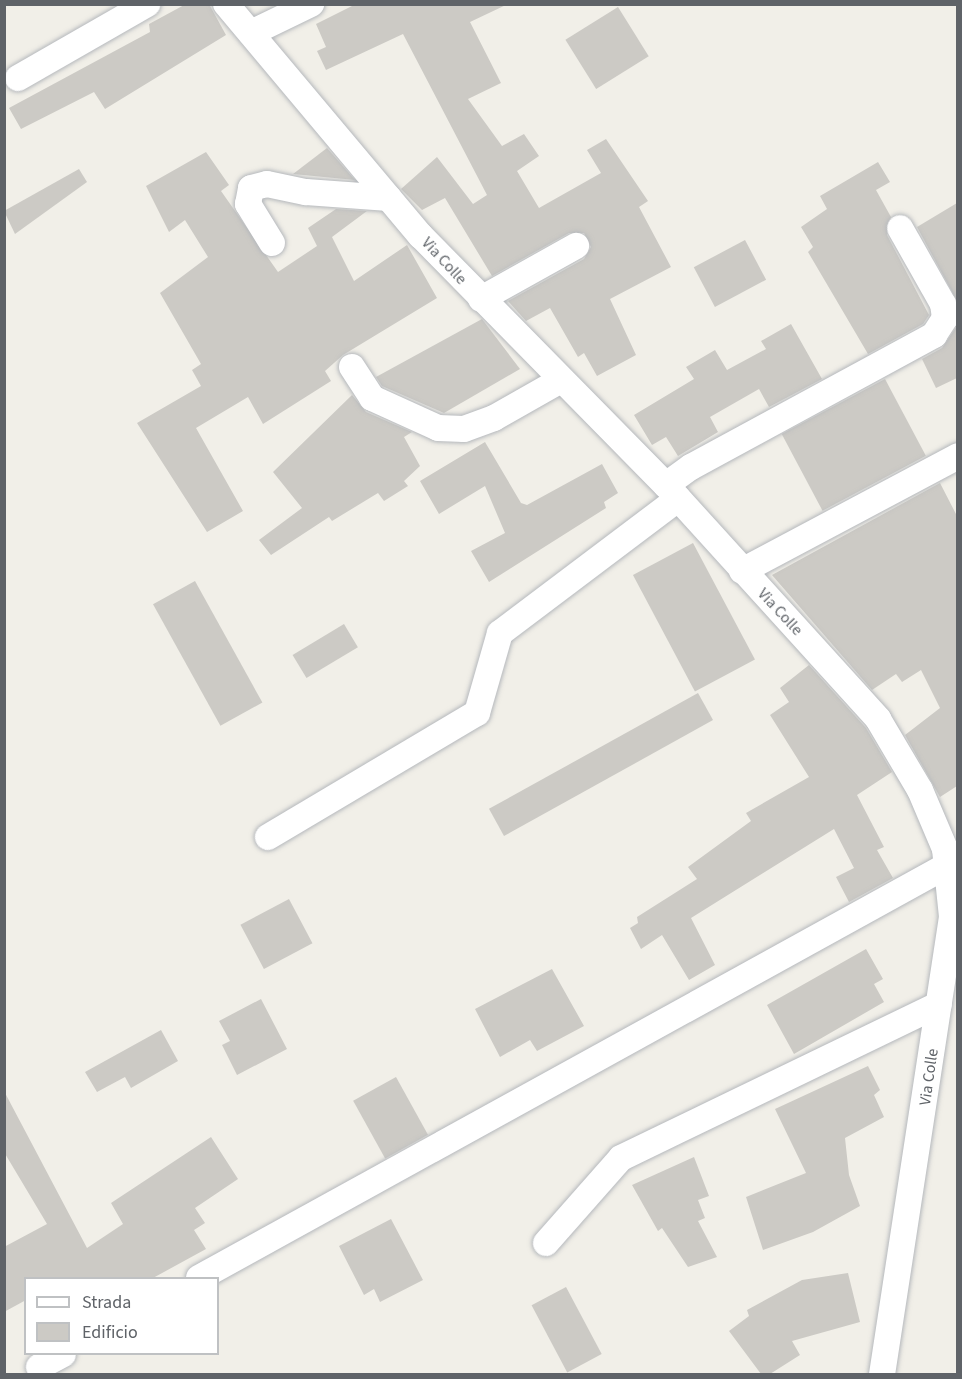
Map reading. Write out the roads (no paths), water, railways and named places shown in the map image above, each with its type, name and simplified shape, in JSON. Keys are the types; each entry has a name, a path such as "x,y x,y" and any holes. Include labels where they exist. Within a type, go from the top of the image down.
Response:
{"street":[{"path":"18,78 147,4"},
{"name":"Via Colle","path":"226,4 389,198 481,299 559,381 672,492 878,719 920,790 948,866 952,917 882,1374"},
{"path":"251,33 311,4"},
{"path":"272,243 248,204 251,188 267,184 306,192 389,198"},
{"path":"268,837 477,713 500,633 672,492 690,467 934,335 945,318 943,304 900,228"},
{"path":"481,299 576,246"},
{"path":"352,367 372,398 438,428 464,429 494,418 559,381"},
{"path":"742,571 957,456"},
{"path":"201,1277 948,866"},
{"path":"546,1243 621,1158 939,1004"},
{"path":"39,1367 60,1355"}]}
